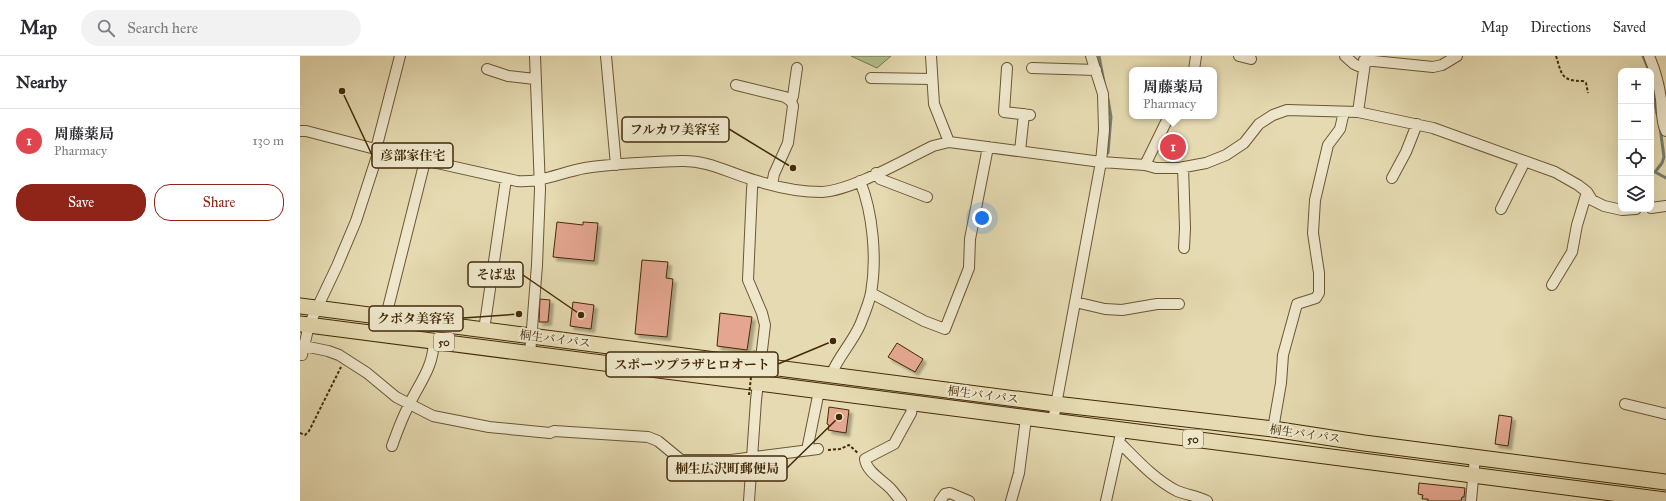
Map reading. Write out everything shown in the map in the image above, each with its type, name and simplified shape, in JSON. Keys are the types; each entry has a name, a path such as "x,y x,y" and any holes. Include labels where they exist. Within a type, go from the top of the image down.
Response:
{"highway":[{"name":"桐生バイパス","path":"300,306 1055,404 1273,429 1475,458 1666,482"},
{"name":"桐生バイパス","path":"304,324 1053,421 1121,437 1473,475 1666,500"}],"street":[{"path":"400,56 378,150 356,221 318,309 304,324 302,352 328,351 345,359 367,373 396,397 433,416 489,427 550,433 554,431 648,437 658,441 681,460 732,460 807,450 818,450"},
{"path":"530,354 537,265 540,180 535,56"},
{"path":"606,56 616,165"},
{"path":"931,56 934,104 949,142"},
{"path":"1053,421 1101,162 1104,130 1103,94 1091,56"},
{"path":"1194,67 1196,56"},
{"path":"1239,56 1251,59"},
{"path":"1346,56 1354,64 1364,62 1433,67 1442,65 1457,56"},
{"path":"1649,56 1654,66 1666,131"},
{"path":"1358,112 1364,62"},
{"path":"772,185 774,174 788,144 797,68"},
{"path":"1007,68 1004,112 1027,114 1020,151"},
{"path":"1032,68 1096,70"},
{"path":"487,69 508,76 535,79"},
{"path":"872,78 932,79"},
{"path":"736,85 785,97 792,104"},
{"path":"300,131 306,131 424,161 506,179 528,182 568,172 616,165 692,161 722,168 772,185 800,191 823,192 845,187 933,146 949,142 1156,168 1183,167 1206,163 1226,155 1244,143 1260,124 1273,115 1287,110 1358,112 1417,124 1525,161 1569,179 1587,192 1592,200 1604,206 1618,209"},
{"path":"1273,429 1281,383 1283,355 1297,304 1316,298 1319,293 1319,273 1313,233 1315,200 1328,145 1340,129 1344,112"},
{"path":"1145,166 1168,119"},
{"path":"1392,178 1406,152 1417,124"},
{"path":"871,293 924,321 945,329 969,268 970,239 988,147"},
{"path":"387,317 424,161"},
{"path":"1501,209 1525,161"},
{"path":"1183,167 1185,228 1184,248"},
{"path":"876,173 880,179 927,197"},
{"path":"484,330 506,179"},
{"path":"749,501 756,400 765,325 762,313 750,287 747,273 752,189 754,180"},
{"path":"831,375 860,324 871,293 874,248 866,195 860,181"},
{"path":"1552,285 1572,252 1577,225 1587,192"},
{"path":"1654,208 1666,206"},
{"path":"1075,302 1105,309 1122,310 1157,304 1179,304"},
{"path":"392,446 409,404 429,369 432,360 434,341"},
{"path":"807,450 819,391"},
{"path":"901,501 870,469 865,459 894,444 911,413 913,403"},
{"path":"1625,404 1666,414"},
{"path":"1011,501 1019,473 1026,418"},
{"path":"1121,437 1142,465 1182,493 1203,500"},
{"path":"1106,501 1121,437"},
{"path":"1471,501 1475,458"},
{"path":"940,501 945,494 950,493 968,501"}],"path":[{"path":"1556,56 1564,76 1570,81 1583,81 1586,83 1588,93"},
{"path":"749,395 754,350"},
{"path":"300,433 305,435 309,431 345,359"},
{"path":"818,450 840,449 849,445 865,459"}],"green space":[{"path":"851,56 891,56 877,68"}],"building":[{"path":"557,222 583,225 583,222 598,223 594,261 553,257"},
{"path":"642,260 668,262 666,278 673,279 667,337 635,334"},
{"path":"540,299 550,300 548,322 539,322"},
{"path":"573,302 594,305 591,329 570,326"},
{"path":"720,313 752,317 747,350 717,346"},
{"path":"897,343 923,359 915,372 888,357"},
{"path":"829,407 849,410 846,433 828,430 829,425 827,424"},
{"path":"1499,415 1512,417 1508,446 1495,444"},
{"path":"1419,483 1465,488 1464,497 1462,497 1461,501 1428,501 1428,499 1422,499 1423,495 1418,494"}],"waterway":[{"path":"1099,56 1104,82"},
{"path":"1643,56 1648,68"},
{"path":"1654,98 1657,114"},
{"path":"1108,99 1111,117 1108,153"},
{"path":"1660,127 1664,157 1662,163 1655,172 1666,178"}],"place":[{"name":"彦部家住宅","path":"342,91"},
{"name":"周藤薬局","path":"1173,147"},
{"name":"フルカワ美容室","path":"793,168"},
{"name":"クボタ美容室","path":"519,314"},
{"name":"そば忠","path":"581,315"},
{"name":"スポーツプラザヒロオート","path":"833,341"},
{"name":"桐生広沢町郵便局","path":"839,417"}]}
